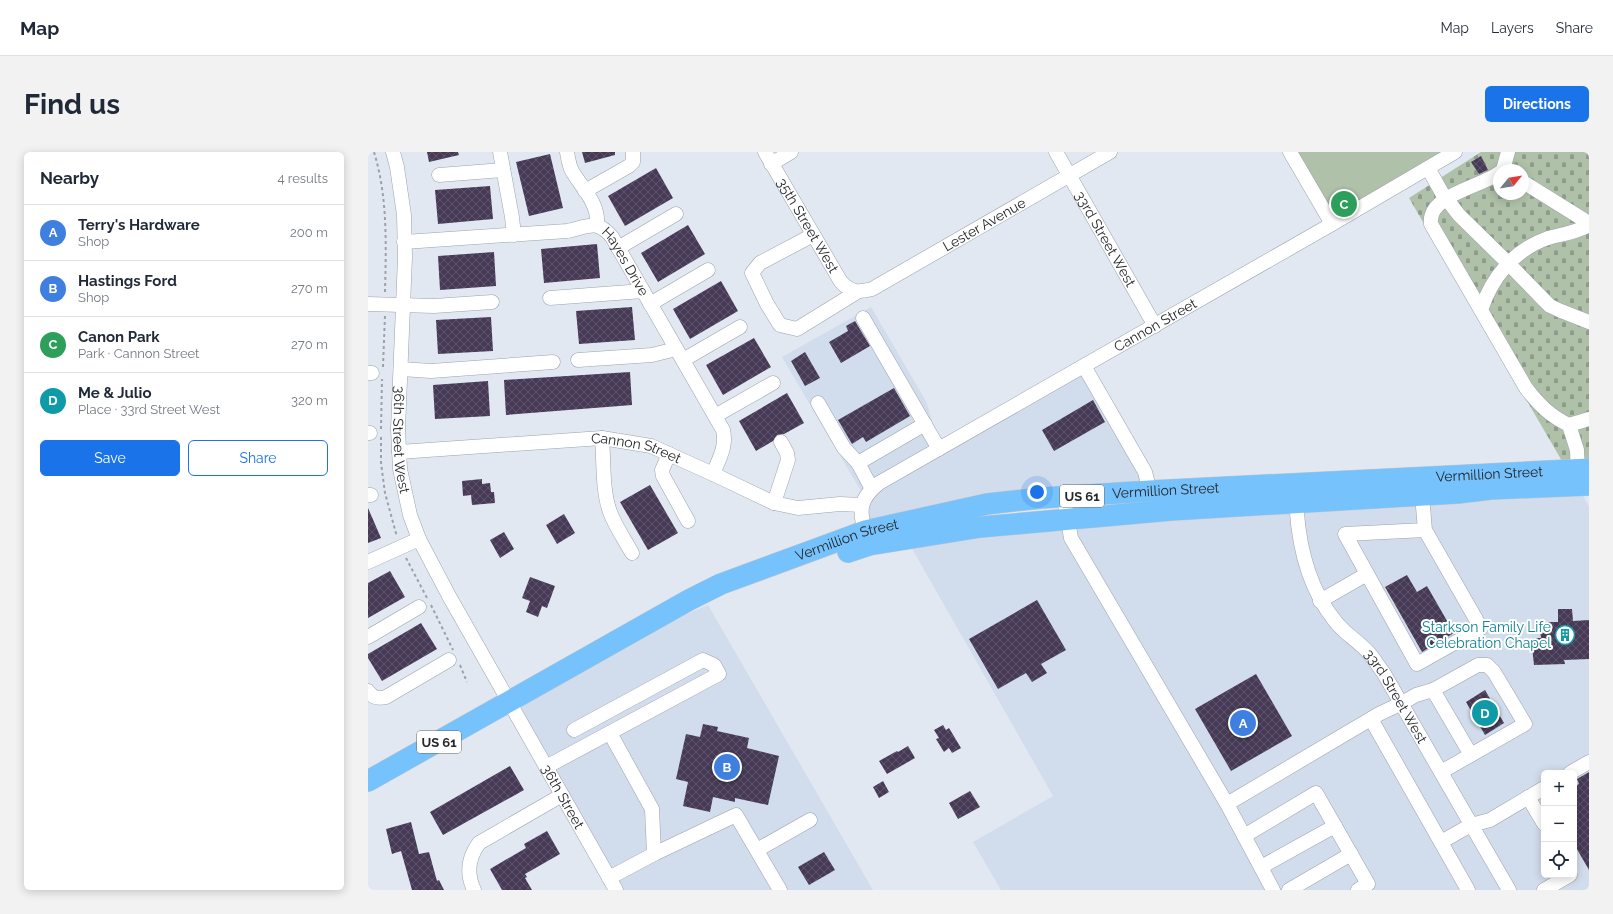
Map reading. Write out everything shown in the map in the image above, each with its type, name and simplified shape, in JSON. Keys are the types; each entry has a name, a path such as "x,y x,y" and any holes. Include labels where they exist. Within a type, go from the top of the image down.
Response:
{"highway":[{"name":"Vermillion Street","path":"867,538 1172,510 1296,494 1584,477"},
{"name":"Vermillion Street","path":"510,702 604,649 768,579 867,538 988,504 1040,498 1064,498 1150,491 1422,496 1458,493 1584,477"},
{"name":"US 61","path":"368,781 510,702"}],"street":[{"name":"36th Street West","path":"393,152 397,167 404,215 403,306 398,429 400,469 410,515 419,539 510,702"},
{"path":"500,152 514,235"},
{"path":"567,152 571,169 592,201 598,216 597,225"},
{"path":"586,191 629,166 633,162 633,152"},
{"path":"768,158 792,152"},
{"name":"33rd Street West","path":"1056,152 1155,326"},
{"name":"Lester Avenue","path":"813,235 760,263 752,273 767,304 780,325 797,329 857,292 872,289 1110,152"},
{"path":"1290,152 1332,224"},
{"name":"Cannon Street","path":"399,452 602,438 651,446 774,503 798,508 840,504 862,505 866,495 879,483 1155,326 1455,152"},
{"path":"1504,164 1508,152"},
{"name":"35th Street West","path":"768,158 841,282 848,289 857,292"},
{"path":"1428,168 1446,198 1459,215 1550,306 1589,322"},
{"path":"438,175 503,170"},
{"path":"1493,177 1446,198 1432,212 1430,218 1431,224 1526,388 1534,399 1552,416 1569,425 1584,477"},
{"path":"1529,186 1589,224"},
{"path":"618,248 676,214"},
{"path":"1481,310 1486,294 1492,283 1516,255 1541,241 1571,233 1589,224"},
{"name":"Hayes Drive","path":"404,242 567,231 597,225 605,229 618,248 723,430 725,437 724,447 713,474"},
{"path":"650,304 708,270"},
{"path":"550,298 643,291"},
{"path":"368,304 434,306 492,302"},
{"path":"863,318 939,449"},
{"path":"578,360 652,355 679,355 740,327"},
{"path":"401,369 431,371 553,362"},
{"path":"1084,366 1145,472 1150,491"},
{"path":"715,416 773,383"},
{"path":"818,403 844,448 858,463 872,488"},
{"path":"1569,425 1589,419"},
{"path":"858,463 925,424"},
{"path":"602,438 608,507 610,514 632,553"},
{"path":"774,503 787,467 788,460 788,453 781,442"},
{"path":"669,454 662,470 663,476 688,521"},
{"name":"33rd Street West","path":"1296,494 1301,552 1320,601 1336,622 1369,653 1383,672 1509,890"},
{"path":"1422,496 1426,530 1481,628 1417,664 1345,534 1426,530"},
{"path":"1064,498 1071,538 1227,804 1273,890"},
{"path":"862,505 861,515 867,538"},
{"path":"368,562 419,539"},
{"path":"1320,601 1367,574"},
{"path":"368,637 419,607"},
{"path":"368,691 374,697 386,697 449,660"},
{"path":"546,767 719,674 714,664 703,660 574,730"},
{"path":"1227,804 1371,719 1416,695 1433,690 1478,665 1487,665 1494,672 1525,724 1441,772"},
{"path":"1433,690 1471,755"},
{"name":"36th Street","path":"510,702 616,890"},
{"path":"1371,719 1468,890"},
{"path":"610,733 652,809 654,854"},
{"path":"1575,770 1589,762"},
{"path":"1441,842 1471,825 1490,820 1541,790"},
{"path":"1244,836 1316,793 1368,884 1358,890"},
{"path":"474,890 470,880 469,870 470,861 479,843 562,795"},
{"path":"1528,797 1541,819"},
{"path":"609,878 654,854 736,815 780,890"},
{"path":"757,850 810,820"},
{"path":"1261,867 1334,826"},
{"path":"1289,890 1350,854"},
{"path":"1544,890 1565,878"}],"shaded area":[{"path":"871,307 927,403 939,448 1084,366 1150,491 865,531 865,498 782,357"},
{"path":"1578,486 1589,507 1589,890 1001,890 973,842 1053,796 906,538"},
{"path":"708,605 873,890 616,890 510,702 604,649"}],"green space":[{"path":"1290,152 1455,152 1332,224"},
{"path":"1481,152 1589,152 1589,459 1562,461 1409,198"}],"building":[{"path":"427,152 458,152 459,155 429,162"},
{"path":"582,152 615,152 615,155 585,163"},
{"path":"550,154 563,208 529,216 516,162"},
{"path":"1481,156 1488,170 1479,174 1471,162"},
{"path":"656,168 673,198 625,226 608,196"},
{"path":"490,186 493,219 438,224 435,190"},
{"path":"688,225 705,254 658,282 641,253"},
{"path":"597,244 600,278 544,283 541,249"},
{"path":"494,252 496,286 440,290 438,256"},
{"path":"721,281 738,311 690,339 673,309"},
{"path":"632,307 635,340 579,344 576,311"},
{"path":"491,317 493,351 438,354 436,320"},
{"path":"855,321 870,346 841,363 829,342 848,331 846,326"},
{"path":"754,338 771,367 723,395 706,365"},
{"path":"805,352 820,378 805,386 791,361"},
{"path":"630,372 632,405 506,415 504,380"},
{"path":"488,381 490,416 435,419 433,385"},
{"path":"894,388 910,416 866,442 863,437 852,444 838,420"},
{"path":"787,393 804,423 784,434 777,435 773,441 756,451 739,421"},
{"path":"1093,400 1105,422 1054,451 1042,430"},
{"path":"482,479 482,484 490,483 491,492 494,492 495,503 472,505 471,495 463,496 462,481"},
{"path":"650,485 678,533 648,550 620,502"},
{"path":"368,508 381,538 368,543"},
{"path":"564,514 575,533 557,544 546,525"},
{"path":"504,532 514,549 500,558 490,540"},
{"path":"390,571 405,597 368,618 368,583"},
{"path":"1407,575 1417,592 1427,586 1454,633 1422,652 1385,587"},
{"path":"530,577 555,586 547,608 542,606 538,617 526,612 530,601 522,598"},
{"path":"1037,600 1066,650 1041,664 1047,673 1032,682 1026,673 998,689 969,639"},
{"name":"Starkson Family Life Celebration Chapel","path":"1558,609 1572,609 1573,621 1589,620 1589,659 1564,660 1565,664 1534,665 1531,638 1541,638 1539,622 1558,622"},
{"path":"421,623 437,649 382,681 368,658 368,654"},
{"path":"1256,674 1292,736 1231,771 1195,709"},
{"path":"1485,690 1504,723 1485,735 1466,702"},
{"path":"703,724 718,727 717,731 749,738 747,748 779,756 768,805 735,798 735,802 713,797 710,812 683,806 688,782 676,779 686,734 700,737"},
{"path":"943,725 946,730 949,728 961,748 952,753 949,748 944,752 936,739 939,738 934,730"},
{"path":"908,746 915,758 887,774 879,761"},
{"path":"510,766 524,790 443,835 430,812"},
{"path":"1589,772 1589,870 1577,849 1577,785 1579,784 1577,779"},
{"path":"883,781 889,792 879,798 873,787"},
{"path":"970,791 980,807 958,819 949,803"},
{"path":"411,822 419,854 429,852 437,881 439,880 444,890 412,890 401,851 392,854 386,829"},
{"path":"547,831 560,854 525,874 527,877 525,878 532,890 502,890 490,869 526,848 524,844"},
{"path":"824,852 835,870 809,885 798,867"}],"place":[{"name":"Canon Park","path":"1344,204"},
{"name":"Starkson Family Life Celebration Chapel","path":"1565,635"},
{"name":"Me & Julio","path":"1485,713"},
{"name":"Terry's Hardware","path":"1243,723"},
{"name":"Hastings Ford","path":"727,767"}]}
